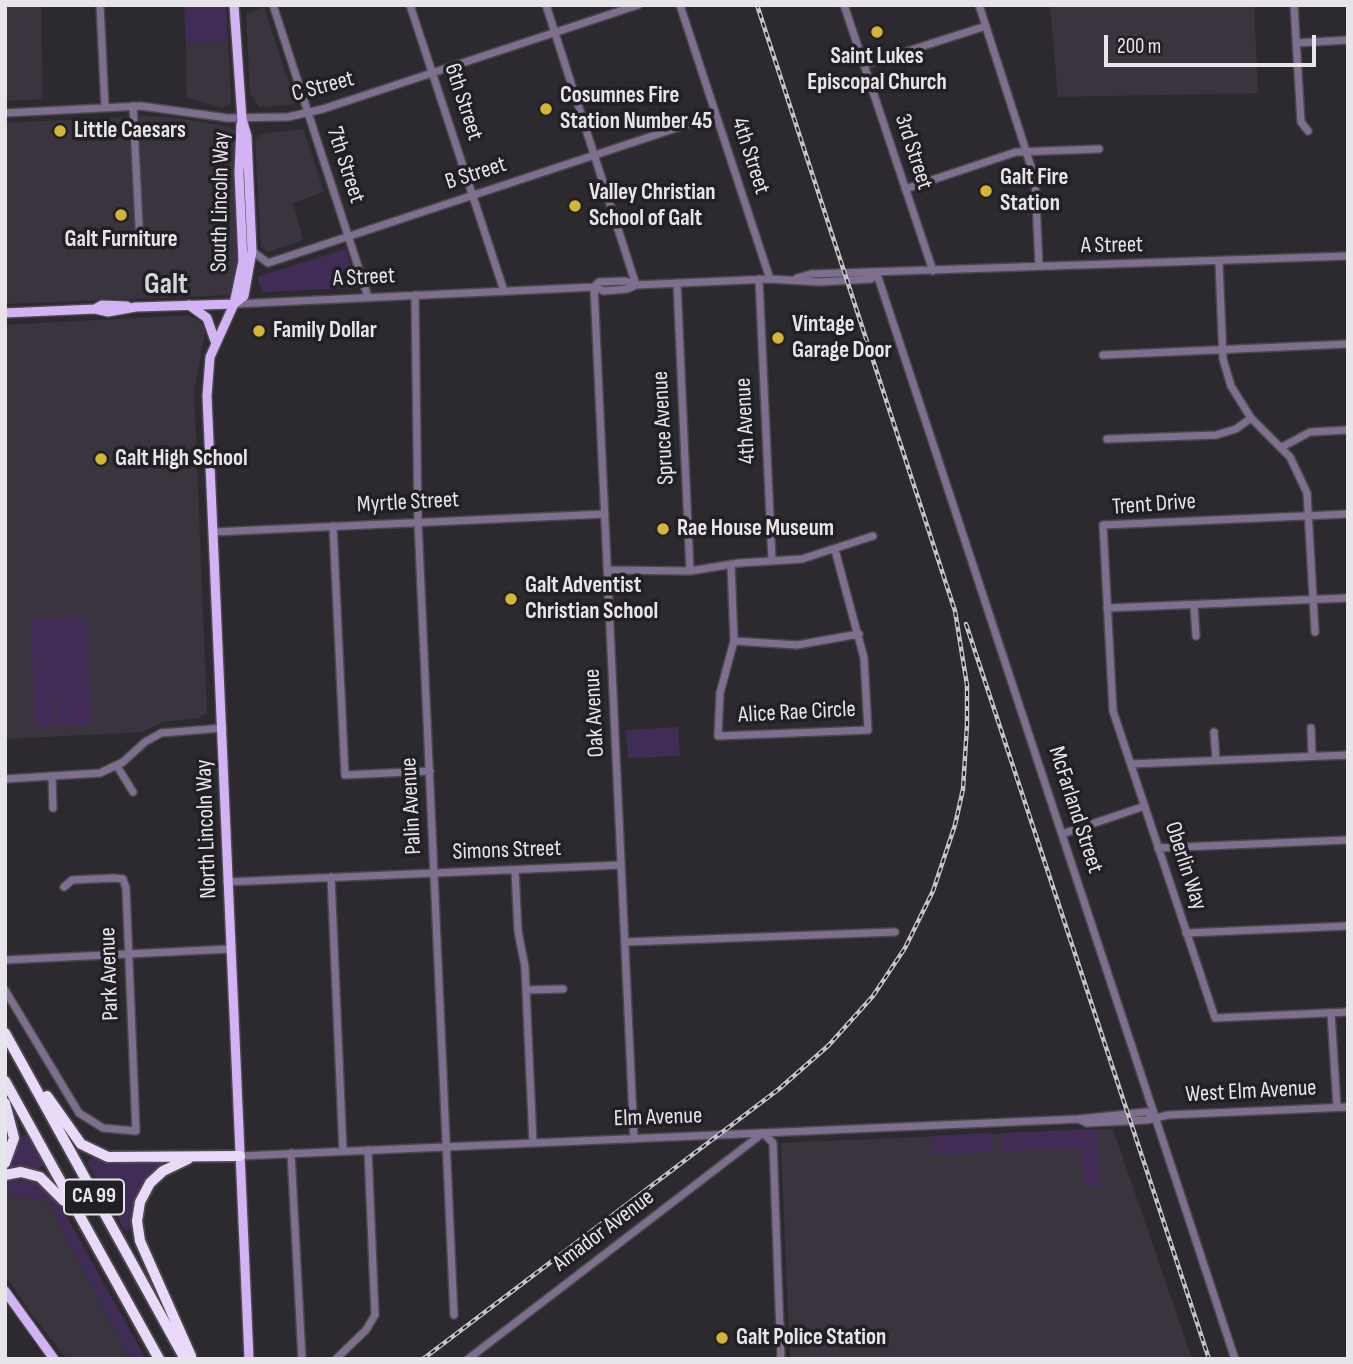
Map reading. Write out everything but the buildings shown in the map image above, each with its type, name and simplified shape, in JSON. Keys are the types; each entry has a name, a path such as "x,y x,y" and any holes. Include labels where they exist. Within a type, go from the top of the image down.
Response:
{"highway":[{"path":"5,1033 72,1135 89,1150 118,1159 240,1156"},
{"name":"CA 99","path":"5,1033 185,1359"},
{"name":"CA 99","path":"5,1081 159,1359"},
{"path":"5,1103 14,1138 5,1163"},
{"path":"190,1157 156,1176 140,1202 137,1221 140,1241 192,1359"},
{"path":"5,1175 30,1173 46,1181 57,1190 98,1250"}],"main road":[{"name":"South Lincoln Way","path":"234,5 242,119 239,173 243,261 234,304"},
{"name":"South Lincoln Way","path":"234,304 244,296 252,251 247,136 242,119"},
{"name":"A Street","path":"5,313 95,309 102,312 136,307 234,304"},
{"name":"North Lincoln Way","path":"234,304 215,341 207,382 249,1359"},
{"path":"189,305 207,318 215,341"},
{"path":"5,1290 54,1359"}],"street":[{"path":"100,5 105,108"},
{"name":"7th Street","path":"273,5 368,297"},
{"name":"6th Street","path":"410,5 505,291"},
{"path":"545,5 636,285"},
{"name":"C Street","path":"5,113 133,107 158,107 242,119 308,113 638,5"},
{"name":"4th Street","path":"680,5 770,279"},
{"name":"3rd Street","path":"844,5 933,271"},
{"path":"979,5 1027,152 1037,192 1039,266"},
{"path":"1294,5 1301,122 1308,131"},
{"path":"864,65 986,26"},
{"path":"1296,43 1348,40"},
{"path":"133,107 140,246"},
{"name":"B Street","path":"252,251 268,263 716,115"},
{"path":"905,189 1016,152 1099,149"},
{"name":"A Street","path":"234,304 594,286 604,290 627,289 636,285 759,279 871,279 877,274 1039,266 1348,256"},
{"path":"1219,262 1223,350 1231,386 1251,418 1282,447 1303,481 1310,516 1315,632"},
{"name":"McFarland Street","path":"877,274 1235,1359"},
{"name":"4th Avenue","path":"759,279 772,561"},
{"name":"Spruce Avenue","path":"677,283 690,571"},
{"name":"Oak Avenue","path":"594,286 634,1139"},
{"name":"Palin Avenue","path":"415,295 418,522 454,1314"},
{"path":"1103,355 1348,344"},
{"path":"1107,439 1216,435 1236,429 1251,418"},
{"path":"1282,447 1310,432 1348,430"},
{"name":"Myrtle Street","path":"213,531 605,514"},
{"path":"1310,516 1348,514"},
{"name":"Trent Drive","path":"1118,725 1111,700 1103,525 1310,516"},
{"path":"333,526 345,775 430,771"},
{"path":"608,570 690,571 731,564 802,559 873,536"},
{"name":"Alice Rae Circle","path":"731,564 734,641 720,693 718,736 868,730 867,686 859,634 835,550"},
{"path":"1107,608 1348,598"},
{"path":"1194,605 1196,636"},
{"path":"734,641 797,645 859,634"},
{"name":"Oberlin Way","path":"1118,725 1215,1018 1331,1013"},
{"path":"5,779 100,773 117,766 145,742 161,733 223,728"},
{"path":"1311,728 1312,756"},
{"path":"1214,732 1216,760"},
{"path":"1131,764 1348,755"},
{"path":"117,766 133,792"},
{"path":"52,776 53,808"},
{"path":"1062,834 1145,806"},
{"path":"1158,848 1348,840"},
{"name":"Simons Street","path":"227,882 621,865"},
{"path":"515,870 526,990 533,1143"},
{"path":"331,877 343,1151"},
{"name":"Park Avenue","path":"5,990 79,1113 103,1128 136,1131 126,888 123,879 72,880 64,887"},
{"path":"1186,933 1348,926"},
{"path":"625,942 895,932"},
{"path":"5,960 230,948"},
{"path":"526,990 563,989"},
{"path":"1337,1107 1331,1013 1348,1012"},
{"name":"West Elm Avenue","path":"1129,1117 1146,1112 1155,1116 1348,1107"},
{"name":"Elm Avenue","path":"240,1156 1129,1117"},
{"path":"763,1133 773,1143 781,1359"},
{"name":"Amador Avenue","path":"468,1359 763,1133"},
{"path":"336,1359 366,1330 375,1315 368,1150"},
{"path":"291,1153 302,1359"}],"shaded area":[{"path":"5,5 41,5 43,99 5,101"},
{"path":"184,5 226,5 228,41 186,43"},
{"path":"1050,5 1254,5 1258,93 1058,97"},
{"path":"264,7 295,104 259,107 250,94 246,14"},
{"path":"228,41 231,103 222,108 187,98 186,43"},
{"path":"146,116 230,127 236,133 239,269 230,295 5,304 5,123"},
{"path":"303,129 324,192 293,203 303,240 269,252 261,247 255,139 261,134"},
{"path":"346,249 358,288 262,292 257,277"},
{"name":"Galt High School","path":"189,315 203,323 205,334 194,390 207,713 198,718 162,722 143,732 5,739 5,325"},
{"path":"86,616 92,724 58,726 55,679 56,726 35,727 30,618"},
{"path":"678,727 680,756 628,758 626,730"},
{"path":"1097,1129 1100,1186 1084,1187 1082,1148 1001,1151 1001,1133"},
{"path":"1113,1129 1192,1359 790,1359 781,1143"},
{"path":"991,1133 993,1152 930,1154 931,1136"},
{"path":"27,1134 44,1165 36,1170 7,1170 18,1140"},
{"path":"94,1157 118,1163 174,1161 156,1171 143,1184 136,1198 132,1227 125,1231 87,1162"},
{"path":"5,1180 38,1182 57,1199 146,1359 130,1359 48,1202 5,1193"},
{"path":"5,1193 48,1202 130,1359 67,1359 29,1311 5,1274"}],"railway":[{"path":"423,1359 779,1089 829,1045 873,996 905,948 933,891 955,825 963,789 967,725 967,685 955,611 757,5"},
{"path":"966,624 1209,1359"}],"place":[{"name":"Saint Lukes Episcopal Church","path":"877,32"},
{"name":"Cosumnes Fire Station Number 45","path":"546,109"},
{"name":"Little Caesars","path":"60,131"},
{"name":"Galt Fire Station","path":"986,191"},
{"name":"Valley Christian School of Galt","path":"575,206"},
{"name":"Galt Furniture","path":"121,215"},
{"name":"Family Dollar","path":"259,331"},
{"name":"Vintage Garage Door","path":"778,338"},
{"name":"Galt High School","path":"101,459"},
{"name":"Rae House Museum","path":"663,529"},
{"name":"Galt Adventist Christian School","path":"511,599"},
{"name":"Galt Police Station","path":"722,1338"}],"district":[{"name":"Galt","path":"166,285"}]}
